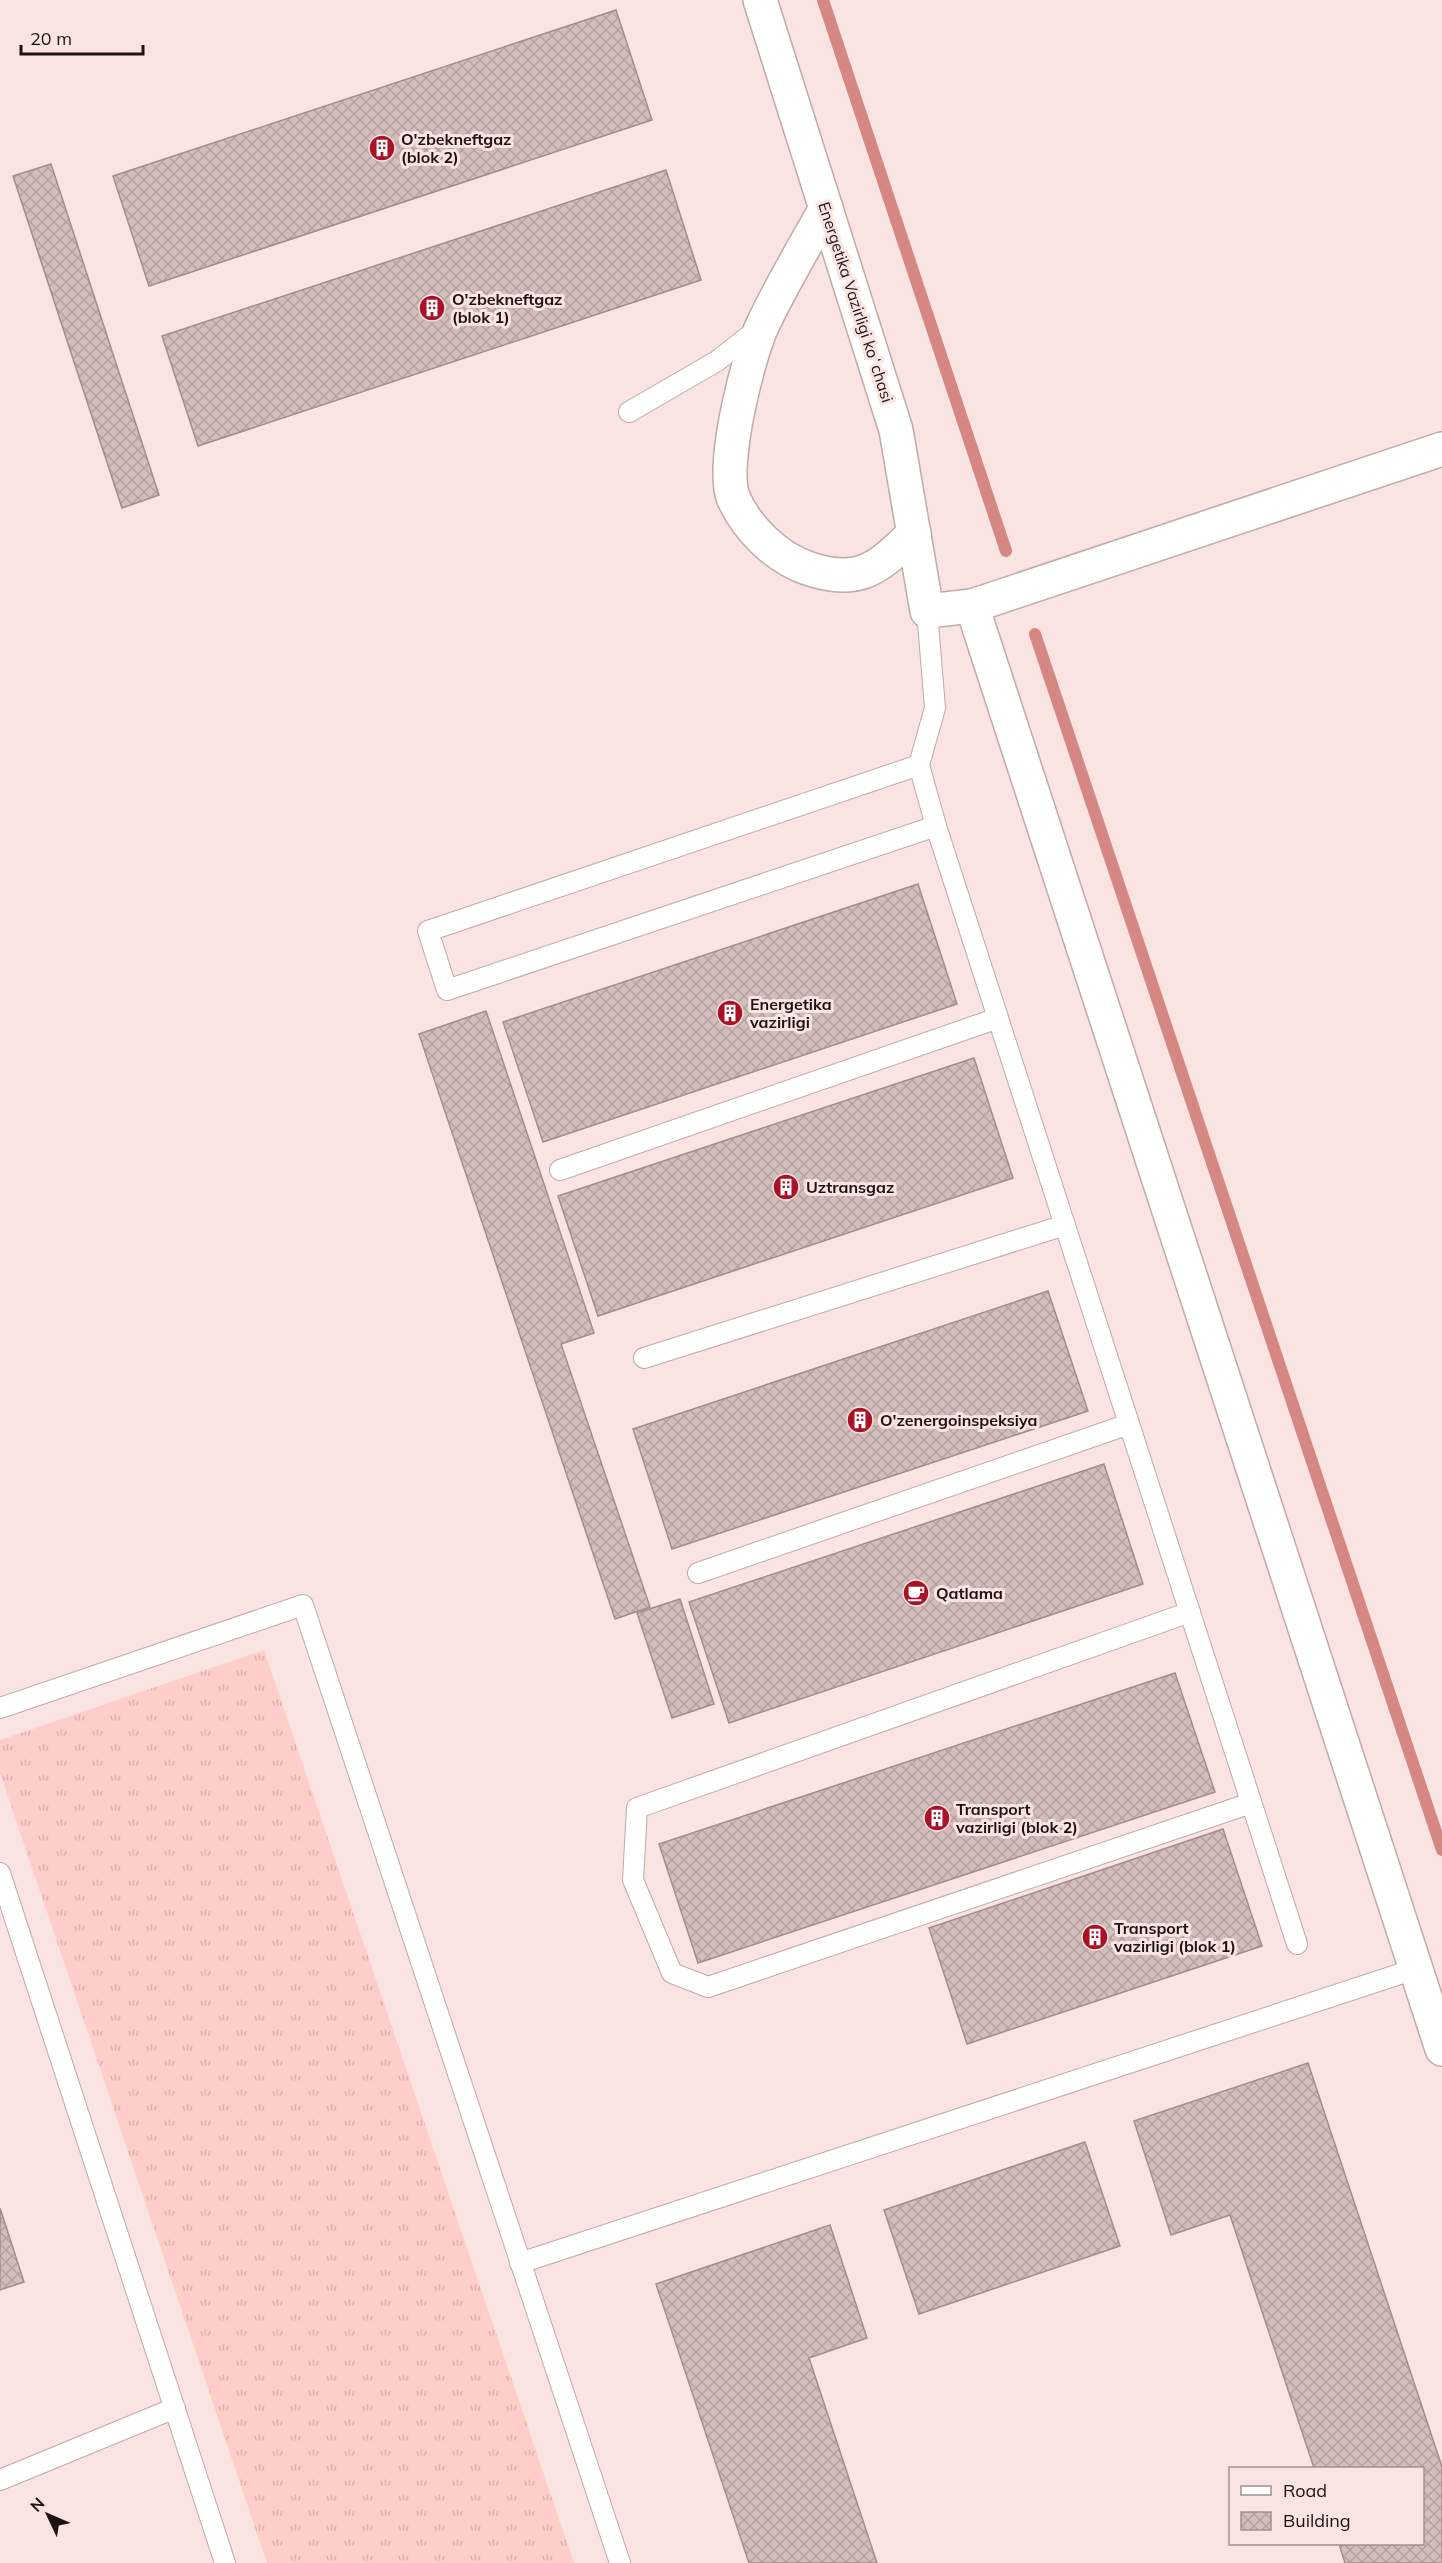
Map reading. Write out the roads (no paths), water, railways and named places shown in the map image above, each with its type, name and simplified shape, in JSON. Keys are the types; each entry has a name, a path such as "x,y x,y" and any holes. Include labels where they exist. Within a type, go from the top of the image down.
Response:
{"street":[{"name":"Energetika Vazirligi koʻchasi","path":"760,0 896,430 927,611"},
{"path":"826,208 762,326 738,406 730,448 733,496 752,527 774,550 796,564 822,573 856,576 889,558 914,533"},
{"path":"927,611 972,606 1442,449"},
{"path":"972,606 1442,2049"}],"lane":[{"path":"629,412 717,360 762,326"},
{"path":"927,611 934,708 919,765 936,826 1297,1944"},
{"path":"919,765 428,931 447,990 936,826"},
{"path":"560,1170 998,1018"},
{"path":"644,1358 1065,1225"},
{"path":"698,1574 1129,1424"},
{"path":"0,1708 303,1605 620,2563"},
{"path":"1190,1612 637,1808 633,1880 672,1973 708,1987 1251,1803"},
{"path":"0,1873 225,2563"},
{"path":"520,2263 1415,1969"},
{"path":"0,2480 175,2408"}],"waterway":[{"path":"823,0 1006,551"},
{"path":"1035,634 1442,1850"}],"place":[{"name":"O'zbekneftgaz (blok 2)","path":"382,148"},
{"name":"O'zbekneftgaz (blok 1)","path":"432,308"},
{"name":"Energetika vazirligi","path":"730,1013"},
{"name":"Uztransgaz","path":"786,1187"},
{"name":"O'zenergoinspeksiya","path":"860,1420"},
{"name":"Qatlama","path":"916,1593"},
{"name":"Transport vazirligi (blok 2)","path":"937,1818"},
{"name":"Transport vazirligi (blok 1)","path":"1095,1937"}]}
